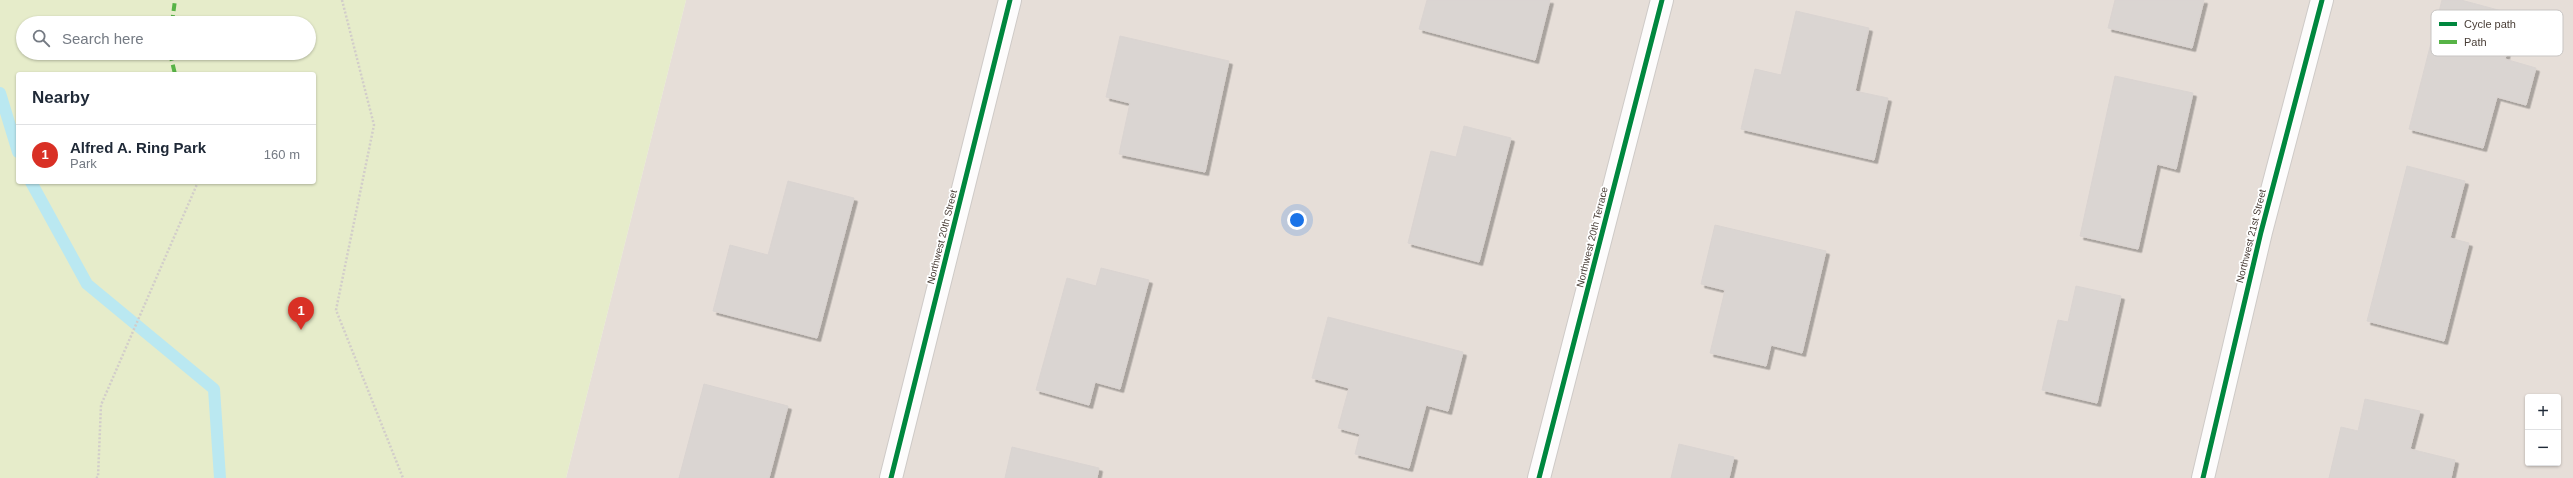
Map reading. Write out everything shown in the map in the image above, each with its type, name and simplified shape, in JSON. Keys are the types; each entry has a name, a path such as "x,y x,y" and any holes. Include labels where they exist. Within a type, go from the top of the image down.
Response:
{"street":[{"name":"Northwest 20th Street","path":"891,478 1010,0"},
{"name":"Northwest 20th Terrace","path":"1539,478 1662,0"},
{"name":"Northwest 21st Street","path":"2203,478 2261,232 2322,0"}],"path":[{"path":"342,0 374,125 336,310 403,478"},
{"path":"96,478 98,477 101,405 197,184"}],"shaded area":[{"path":"686,0 2573,0 2573,478 566,478"}],"green space":[{"path":"0,0 686,0 566,478 0,478"}],"building":[{"path":"1427,0 1550,0 1535,60 1419,29"},
{"path":"2115,0 2204,0 2192,48 2108,28"},
{"path":"2442,0 2461,0 2498,10 2439,10"},
{"path":"1796,11 1869,28 1855,91 1888,98 1874,160 1741,129 1755,69 1781,75"},
{"path":"1120,36 1229,61 1205,172 1119,154 1130,103 1106,97"},
{"path":"2431,43 2431,56 2506,56 2505,59 2536,68 2526,105 2497,97 2483,148 2409,129"},
{"path":"2115,76 2193,93 2176,169 2157,164 2138,249 2080,236"},
{"path":"1464,126 1511,138 1479,262 1408,243 1431,151 1456,157"},
{"path":"2407,166 2465,181 2450,238 2469,243 2444,341 2367,321"},
{"path":"788,181 854,198 817,338 713,311 730,245 768,255"},
{"path":"1715,225 1826,251 1802,353 1771,345 1766,366 1710,353 1725,290 1701,284"},
{"path":"1101,268 1149,280 1120,389 1095,382 1089,405 1036,390 1067,278 1096,286"},
{"path":"2076,286 2121,296 2097,403 2042,390 2058,320 2068,322"},
{"path":"1328,317 1463,352 1448,411 1426,405 1409,468 1355,454 1360,434 1338,428 1349,388 1312,378"},
{"path":"704,384 788,406 769,478 679,478"},
{"path":"2365,399 2420,411 2410,449 2455,460 2451,478 2329,478 2341,427 2358,431"},
{"path":"1679,444 1734,457 1729,478 1671,478"},
{"path":"1012,447 1099,468 1097,478 1005,478"}],"waterway":[{"path":"0,93 16,145"},
{"path":"32,184 87,284 214,389 220,478"}],"marked path":[{"path":"173,16 175,0"},
{"path":"172,60 175,72"}],"cycle path":[{"path":"891,478 1010,0"},
{"path":"1539,478 1662,0"},
{"path":"2203,478 2261,232 2322,0"}],"place":[{"name":"Alfred A. Ring Park","path":"301,330"}]}
